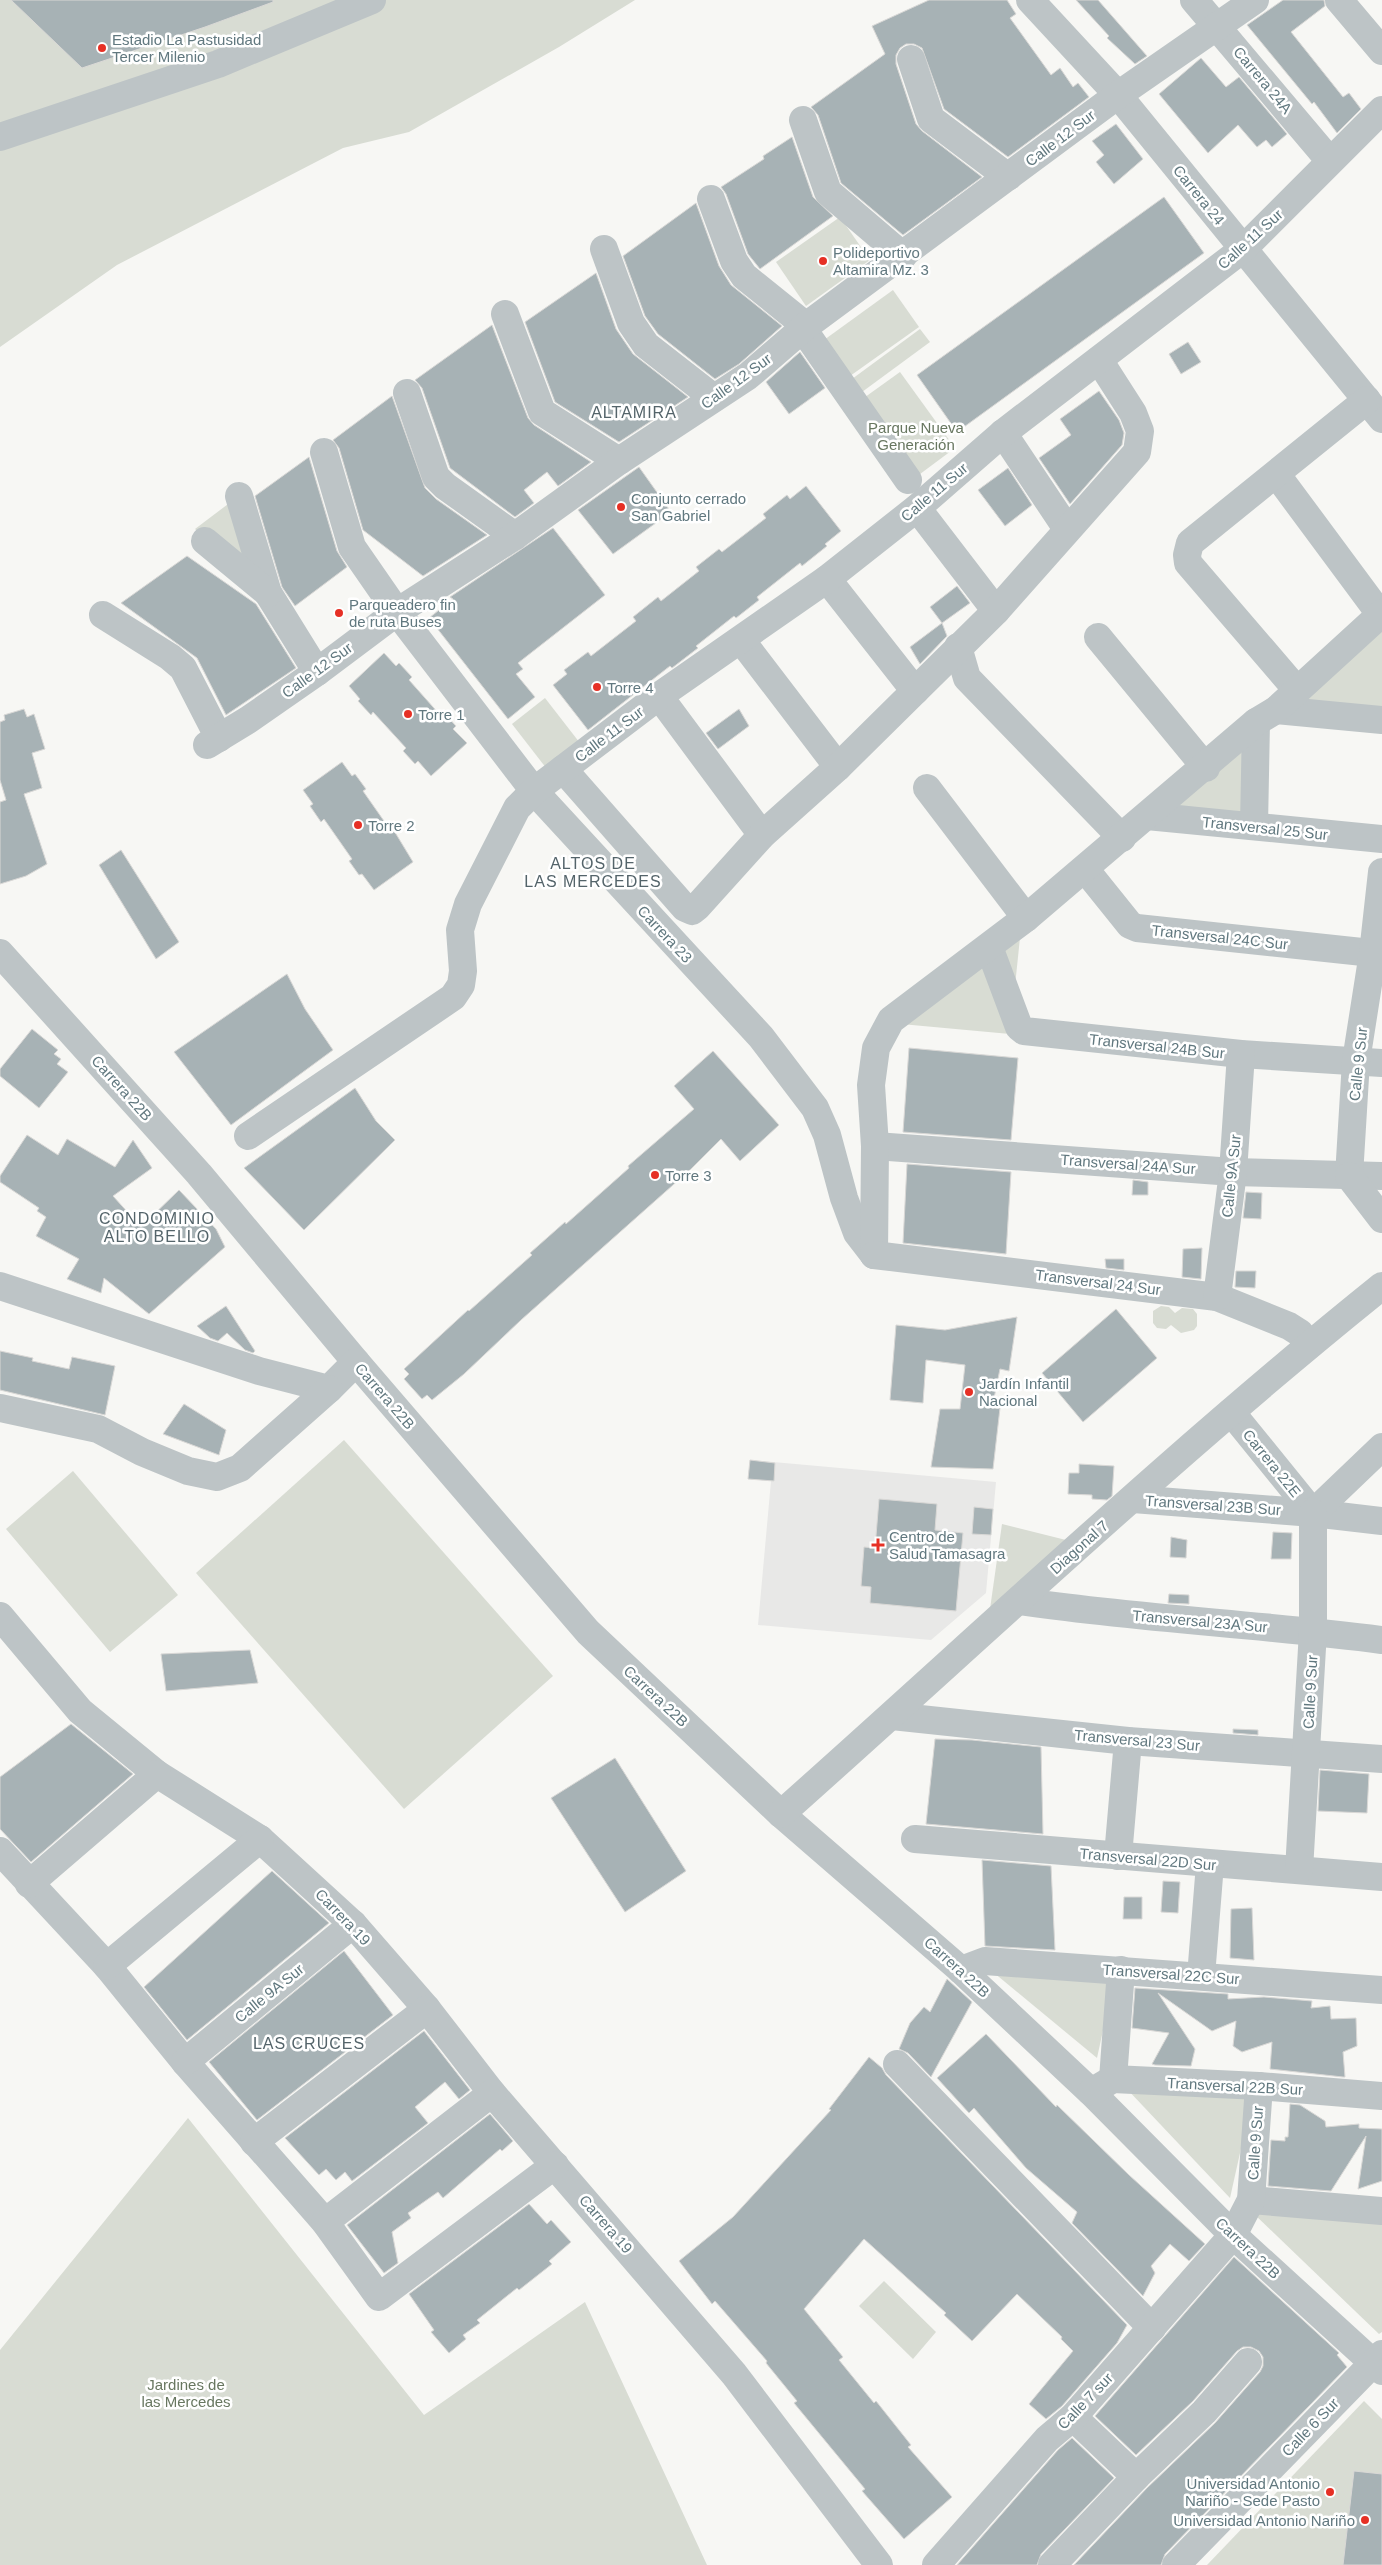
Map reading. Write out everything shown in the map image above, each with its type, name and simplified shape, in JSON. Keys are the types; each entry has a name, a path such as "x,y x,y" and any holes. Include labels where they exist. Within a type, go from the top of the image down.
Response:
{"street":[{"path":"0,137 218,64 372,0"},
{"name":"Carrera 24","path":"1030,0 1118,95 1374,410"},
{"name":"Carrera 24A","path":"1194,0 1330,161"},
{"name":"Calle 12 Sur","path":"103,615 170,657 183,668 213,741 317,672 397,612 515,536 619,461 748,376 805,327 1118,95 1218,27 1254,0"},
{"path":"1339,0 1382,51"},
{"path":"911,59 931,119 1008,177"},
{"name":"Calle 11 Sur","path":"248,1136 453,997 461,985 463,971 460,930 468,904 517,808 534,791 659,696 827,579 917,508 1003,433 1244,249 1382,110"},
{"path":"803,120 828,192 903,256"},
{"path":"711,199 734,261 744,276 805,327 908,480"},
{"path":"604,249 632,323 646,345 714,398"},
{"path":"505,314 542,412 619,461"},
{"path":"563,769 686,908 692,910 697,908 762,835 838,767 996,611 1137,452 1140,431 1133,413 1099,360"},
{"path":"408,393 436,478 515,536"},
{"path":"1297,690 1188,563 1187,554 1190,543 1277,475 1374,410"},
{"path":"1003,433 1067,529"},
{"name":"Carrera 23","path":"324,452 352,548 397,612 534,791 761,1037 815,1108 827,1136 844,1198 857,1233 874,1255"},
{"path":"874,1255 875,1146 871,1085 876,1048 891,1020 1026,918 1206,768 1297,690 1381,614 1277,475"},
{"path":"239,496 268,593 317,672"},
{"path":"917,508 996,611"},
{"path":"205,541 268,593"},
{"path":"827,579 915,691"},
{"path":"1098,637 1206,768"},
{"path":"741,640 838,767"},
{"path":"958,647 967,678 1122,838"},
{"path":"659,696 762,835"},
{"path":"1266,716 1382,720"},
{"path":"1254,826 1266,716"},
{"path":"927,788 1026,918"},
{"name":"Transversal 25 Sur","path":"1147,816 1382,839"},
{"name":"Transversal 24C Sur","path":"1085,869 1130,926 1377,953"},
{"name":"Calle 9 Sur","path":"1349,1176 1369,1062 1382,872"},
{"name":"Transversal 24B Sur","path":"989,947 1019,1027 1024,1031 1242,1054 1369,1062"},
{"name":"Carrera 22B","path":"0,953 199,1174 356,1362 588,1632 781,1814 961,1970 1102,2086 1233,2235 1379,2362"},
{"name":"Calle 9A Sur","path":"1217,1296 1233,1172 1242,1054"},
{"name":"Transversal 24A Sur","path":"875,1146 1233,1172 1382,1176"},
{"path":"1349,1176 1382,1219"},
{"name":"Transversal 24 Sur","path":"874,1255 1217,1296 1289,1326 1300,1333 1308,1346"},
{"path":"0,1286 259,1371 329,1389"},
{"name":"Diagonal 7","path":"781,1814 1231,1412 1382,1286"},
{"path":"0,1408 98,1429 142,1452 188,1471 217,1477 240,1468 329,1389 356,1362"},
{"name":"Carrera 22E","path":"1231,1412 1312,1513"},
{"path":"1312,1513 1382,1447"},
{"name":"Transversal 23B Sur","path":"1133,1499 1312,1513 1382,1521"},
{"name":"Calle 9 Sur","path":"1299,1870 1314,1631 1312,1513"},
{"name":"Transversal 23A Sur","path":"1019,1601 1160,1619 1314,1631 1382,1640"},
{"name":"Carrera 19","path":"0,1616 80,1712 157,1774 260,1839 353,1924 427,2009 492,2093 734,2374 879,2565"},
{"name":"Transversal 23 Sur","path":"892,1716 1128,1741 1382,1759"},
{"path":"1118,1856 1128,1741"},
{"path":"29,1884 157,1774"},
{"path":"107,1966 260,1839"},
{"name":"Transversal 22D Sur","path":"915,1839 1382,1877"},
{"path":"0,1851 107,1966 185,2062 325,2222 379,2298 555,2165"},
{"path":"1201,1976 1210,1864"},
{"name":"Calle 9A Sur","path":"185,2062 353,1924"},
{"name":"Transversal 22C Sur","path":"961,1970 985,1961 1382,1990"},
{"path":"1102,2086 1121,1970"},
{"path":"254,2142 427,2009"},
{"path":"897,2064 1152,2328"},
{"name":"Transversal 22B Sur","path":"1102,2086 1259,2086 1382,2096"},
{"name":"Calle 9 Sur","path":"1251,2200 1259,2086"},
{"path":"325,2222 492,2093"},
{"path":"1251,2200 1382,2211"},
{"name":"Calle 7 sur","path":"936,2565 1047,2439 1073,2417 1233,2235 1251,2200"},
{"path":"1052,2565 1136,2477 1204,2412 1248,2362"},
{"name":"Calle 6 Sur","path":"1176,2565 1379,2362"},
{"path":"1073,2417 1136,2477"}],"shaded area":[{"name":"Centro de Salud Tamasagra","path":"750,1460 996,1482 986,1593 931,1640 758,1625 771,1481 748,1479"}],"green space":[{"path":"0,0 635,0 559,47 409,132 343,148 117,265 0,347"},
{"name":"Polideportivo Altamira Mz. 3","path":"840,217 870,260 806,306 776,262"},
{"path":"893,290 919,327 850,376 824,340"},
{"path":"920,329 930,342 862,392 852,379"},
{"name":"Parque Nueva Generación","path":"900,372 955,448 916,477 861,400"},
{"path":"236,498 263,587 195,529"},
{"path":"1382,630 1382,710 1291,703"},
{"path":"545,698 583,747 550,773 512,724"},
{"path":"1253,731 1248,818 1165,808"},
{"path":"1021,928 1010,1034 901,1024"},
{"path":"1161,1306 1169,1307 1175,1313 1182,1308 1193,1309 1197,1314 1197,1326 1194,1330 1181,1333 1171,1325 1166,1329 1157,1328 1153,1323 1153,1311"},
{"path":"344,1440 553,1676 404,1809 196,1573"},
{"path":"73,1471 178,1595 110,1652 6,1529"},
{"path":"1002,1524 1070,1541 990,1609"},
{"path":"987,1967 1114,1980 1097,2058"},
{"path":"1126,2088 1252,2099 1230,2198"},
{"name":"Jardines de las Mercedes","path":"188,2118 424,2415 585,2302 707,2565 0,2565 0,2350"},
{"path":"1253,2213 1382,2221 1382,2332 1379,2334"},
{"path":"884,2281 936,2332 913,2359 859,2306"},
{"name":"Universidad Antonio Nariño - Sede Pasto","path":"1364,2401 1382,2419 1382,2565 1207,2565"}],"building":[{"name":"Estadio La Pastusidad Tercer Milenio","path":"11,0 273,0 273,2 82,68"},
{"path":"929,0 1007,0 1016,14 1010,18 1051,75 1060,68 1073,87 1078,83 1089,97 1008,157 944,109 922,48 914,44 906,44 900,48 896,55 896,64 916,124 922,131 982,177 903,235 841,183 818,115 811,107 885,54 872,26"},
{"path":"1076,0 1098,0 1147,56 1135,64 1107,38 1109,36"},
{"path":"1283,0 1324,0 1325,6 1291,32 1343,97 1349,93 1361,109 1337,133 1314,102 1312,104 1247,25"},
{"path":"1201,58 1226,87 1239,77 1287,134 1272,147 1266,140 1257,147 1238,125 1208,153 1159,94"},
{"path":"1116,124 1143,159 1114,184 1096,162 1104,155 1092,141"},
{"path":"792,137 813,197 833,216 760,269 748,254 726,194 721,187 764,159 763,156"},
{"path":"1164,197 1204,253 957,432 917,375"},
{"path":"696,203 719,266 731,285 782,326 739,364 715,379 658,334 645,316 623,256"},
{"path":"596,273 616,329 633,354 688,397 619,442 555,402 525,322"},
{"path":"492,325 528,418 534,425 591,462 558,486 547,472 524,490 534,503 515,517 450,468 422,388 415,380"},
{"path":"1188,342 1201,362 1181,374 1169,354"},
{"path":"800,352 825,388 789,414 766,382"},
{"path":"1099,391 1119,420 1124,433 1122,445 1070,504 1039,458 1071,435 1060,419"},
{"path":"392,396 425,488 436,499 487,535 423,576 363,530 339,448 333,440"},
{"path":"309,457 337,551 347,567 295,606 282,587 255,496"},
{"name":"Conjunto cerrado San Gabriel","path":"639,467 671,512 613,554 578,510"},
{"path":"1008,468 1032,505 1005,526 978,490"},
{"path":"806,486 841,531 825,544 827,546 802,566 800,563 757,597 759,600 736,618 734,616 696,646 698,648 672,668 670,666 588,730 553,685 567,674 564,670 588,652 591,656 636,621 633,617 658,597 661,601 699,571 696,567 719,549 722,552 766,518 763,514 787,495 790,499"},
{"path":"553,528 605,595 518,663 523,669 516,674 535,697 508,719 429,618 453,599 450,597"},
{"path":"187,556 256,604 296,668 226,715 197,658 121,603"},
{"path":"957,586 970,603 942,623 930,607"},
{"path":"942,623 947,636 920,664 910,647"},
{"name":"Torre 1","path":"384,653 396,666 399,663 412,677 409,680 441,716 444,713 456,726 453,729 467,743 431,776 418,761 415,764 403,751 406,748 373,712 371,715 358,701 360,699 349,686"},
{"path":"24,709 27,717 34,714 45,749 32,753 42,788 24,794 47,864 26,876 0,884 0,802 6,800 0,780 0,722 5,720 4,715"},
{"path":"739,709 749,726 718,749 706,733"},
{"name":"Torre 2","path":"342,762 352,776 355,774 366,789 363,791 391,831 393,829 413,862 374,890 362,874 359,875 349,861 352,859 324,819 321,822 310,806 313,804 303,790"},
{"path":"121,850 179,942 156,959 99,865"},
{"path":"287,974 305,1009 333,1050 231,1125 174,1052"},
{"path":"32,1029 58,1050 54,1054 61,1059 57,1064 68,1072 39,1108 0,1076 0,1069"},
{"path":"909,1048 1018,1058 1011,1140 903,1132"},
{"path":"713,1051 779,1125 740,1161 721,1139 691,1169 521,1320 464,1374 432,1400 427,1395 422,1399 404,1379 409,1374 404,1369 532,1255 530,1253 565,1222 566,1224 629,1168 628,1166 694,1109 674,1086"},
{"path":"355,1088 376,1121 395,1140 304,1230 244,1168"},
{"path":"27,1135 58,1155 67,1139 115,1167 133,1140 152,1168 113,1196 141,1227 179,1190 216,1229 225,1247 149,1314 104,1278 101,1293 67,1279 79,1259 36,1236 46,1217 37,1211 39,1208 0,1182 0,1176"},
{"path":"907,1164 1011,1172 1006,1254 903,1243"},
{"path":"1133,1180 1148,1182 1148,1195 1132,1195"},
{"path":"1246,1192 1262,1193 1261,1219 1243,1218"},
{"path":"1202,1248 1201,1279 1182,1277 1183,1249"},
{"path":"1105,1259 1124,1259 1124,1270 1106,1268"},
{"path":"1236,1271 1256,1271 1255,1288 1235,1287"},
{"path":"226,1306 255,1351 253,1353 245,1350 227,1333 218,1341 210,1338 197,1326"},
{"path":"1116,1309 1157,1358 1083,1422 1042,1373"},
{"path":"1017,1317 1009,1371 1000,1369 992,1408 1000,1408 993,1469 931,1467 940,1409 960,1409 965,1365 926,1360 923,1403 890,1400 896,1325 945,1330"},
{"path":"0,1351 33,1358 32,1361 69,1369 72,1357 115,1366 105,1415 0,1390"},
{"path":"184,1404 226,1430 219,1455 163,1434"},
{"path":"750,1460 775,1463 774,1481 748,1479"},
{"path":"1079,1464 1114,1466 1112,1496 1107,1500 1092,1499 1092,1495 1068,1494 1069,1473 1079,1473"},
{"name":"Centro de Salud Tamasagra","path":"879,1499 937,1504 935,1530 963,1533 956,1611 870,1603 871,1587 861,1586 864,1547 875,1548"},
{"path":"974,1507 993,1509 991,1535 972,1534"},
{"path":"1273,1532 1292,1533 1291,1559 1271,1559"},
{"path":"1171,1537 1187,1540 1186,1558 1170,1557"},
{"path":"1169,1594 1189,1595 1189,1604 1168,1603"},
{"path":"250,1650 258,1683 166,1691 161,1654"},
{"path":"71,1724 133,1774 31,1862 0,1829 0,1777"},
{"path":"1233,1729 1258,1730 1258,1735 1233,1733"},
{"path":"935,1739 972,1740 1041,1747 1043,1834 926,1824"},
{"path":"615,1758 686,1871 625,1912 551,1798"},
{"path":"1320,1770 1369,1774 1367,1813 1318,1811"},
{"path":"982,1860 1051,1866 1055,1950 985,1946"},
{"path":"272,1871 329,1923 187,2040 144,1987"},
{"path":"1163,1881 1180,1882 1178,1913 1161,1912"},
{"path":"1124,1897 1142,1897 1142,1919 1123,1919"},
{"path":"1252,1908 1254,1960 1230,1958 1231,1909"},
{"path":"344,1951 393,2015 257,2120 209,2062"},
{"path":"947,1979 972,2002 931,2077 908,2053 899,2049 910,2023 924,2007 930,2012"},
{"path":"1135,1988 1228,1994 1228,1999 1264,1997 1312,2001 1311,2008 1330,2006 1331,2019 1356,2018 1357,2046 1343,2052 1345,2077 1270,2069 1272,2042 1242,2052 1233,2046 1236,2021 1212,2031 1158,1993 1195,2049 1191,2066 1155,2065 1152,2064 1169,2033 1132,2028"},
{"path":"424,2031 470,2090 459,2099 445,2082 415,2107 428,2123 352,2181 345,2172 336,2180 326,2169 319,2175 285,2138"},
{"path":"986,2034 1056,2107 1057,2105 1129,2175 1205,2244 1189,2261 1170,2244 1151,2266 1155,2273 1143,2296 1072,2223 1077,2212 1026,2168 974,2108 969,2113 937,2078"},
{"path":"869,2057 882,2068 886,2075 1127,2325 1117,2343 1062,2406 1046,2419 1029,2404 1073,2351 1061,2339 1062,2337 1017,2294 972,2341 944,2315 946,2313 864,2239 804,2309 843,2357 839,2360 874,2403 876,2401 911,2445 908,2447 952,2497 904,2539 862,2491 865,2489 794,2403 797,2401 766,2363 767,2361 715,2301 712,2304 679,2261 733,2217 831,2110 829,2109"},
{"path":"1290,2104 1300,2105 1325,2121 1326,2127 1359,2124 1359,2128 1382,2129 1382,2181 1358,2189 1366,2136 1331,2191 1268,2186 1271,2140 1285,2141 1285,2137 1288,2137"},
{"path":"490,2114 513,2141 502,2151 500,2149 443,2198 438,2192 408,2213 411,2218 392,2232 398,2263 384,2273 347,2225"},
{"path":"529,2204 547,2224 551,2220 571,2242 549,2261 552,2264 519,2290 517,2288 477,2320 480,2323 463,2335 466,2339 449,2353 431,2332 434,2330 409,2294"},
{"path":"1234,2257 1339,2353 1337,2355 1347,2367 1165,2554 1161,2565 1074,2565 1147,2488 1215,2423 1260,2372 1263,2366 1263,2357 1259,2351 1251,2347 1243,2347 1237,2351 1193,2401 1136,2455 1095,2416"},
{"path":"1072,2438 1114,2478 1041,2554 1037,2565 957,2565 1058,2450"},
{"name":"Universidad Antonio Nariño","path":"1354,2471 1382,2474 1382,2565 1343,2565"}],"place":[{"name":"Estadio La Pastusidad Tercer Milenio","path":"102,48"},
{"name":"Polideportivo Altamira Mz. 3","path":"823,261"},
{"name":"Conjunto cerrado San Gabriel","path":"621,507"},
{"name":"Parqueadero fin de ruta Buses","path":"339,613"},
{"name":"Torre 4","path":"597,687"},
{"name":"Torre 1","path":"408,714"},
{"name":"Torre 2","path":"358,825"},
{"name":"Torre 3","path":"655,1175"},
{"name":"Jardín Infantil Nacional","path":"969,1392"},
{"name":"Centro de Salud Tamasagra","path":"878,1545"},
{"name":"Universidad Antonio Nariño - Sede Pasto","path":"1330,2492"},
{"name":"Universidad Antonio Nariño","path":"1365,2520"}],"district":[{"name":"ALTAMIRA","path":"634,412"},
{"name":"ALTOS DE LAS MERCEDES","path":"593,872"},
{"name":"CONDOMINIO ALTO BELLO","path":"157,1227"},
{"name":"LAS CRUCES","path":"309,2043"}]}
